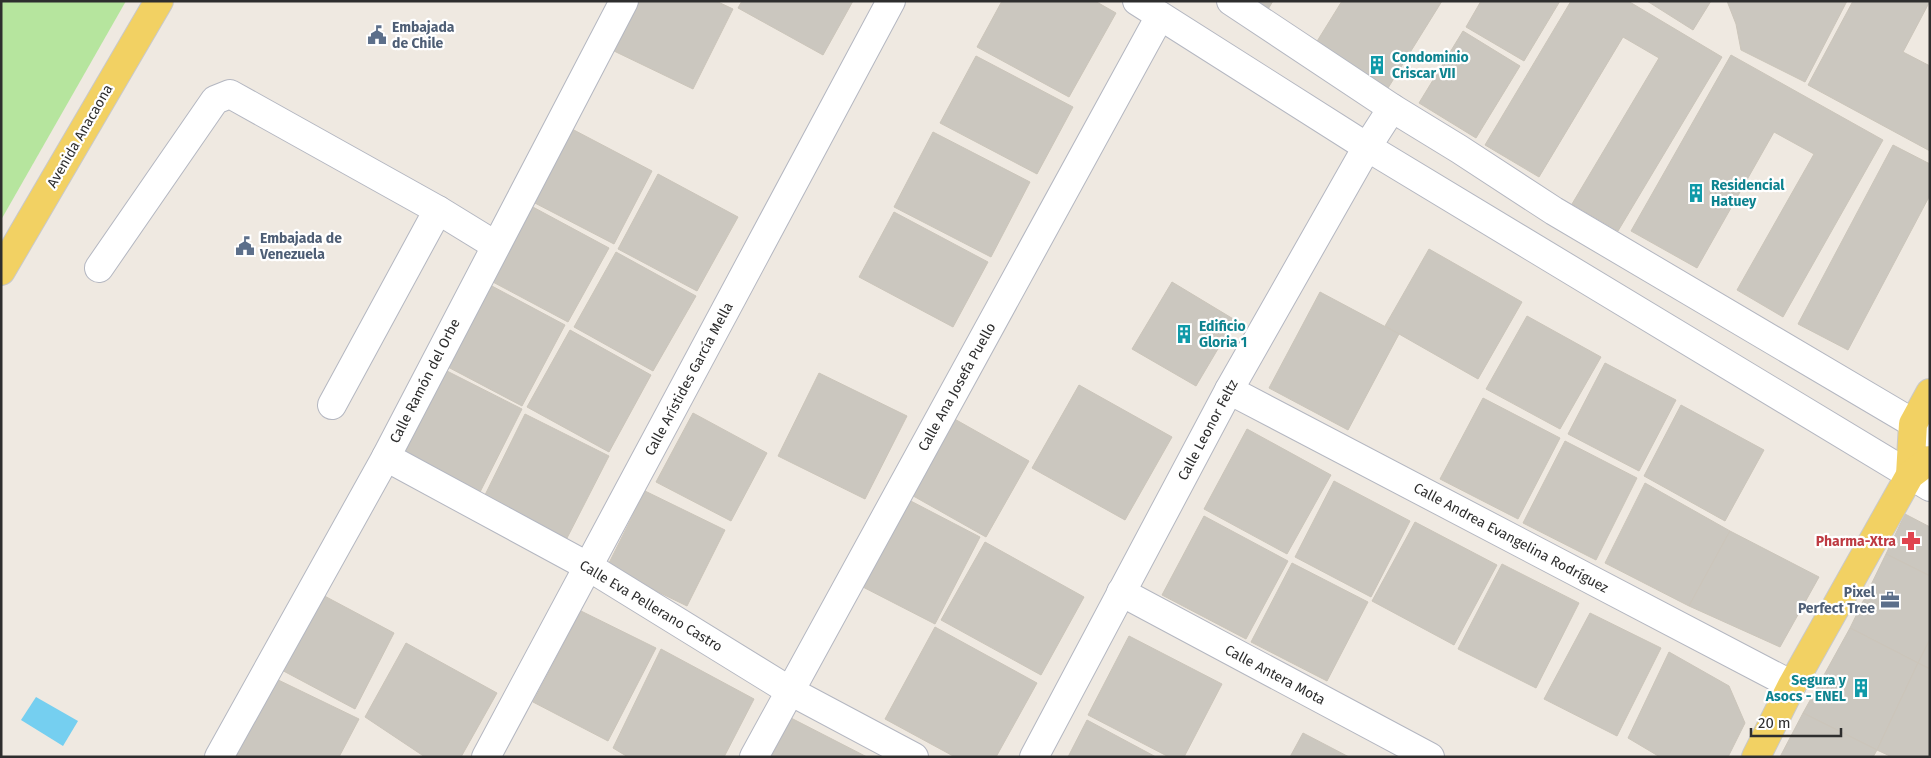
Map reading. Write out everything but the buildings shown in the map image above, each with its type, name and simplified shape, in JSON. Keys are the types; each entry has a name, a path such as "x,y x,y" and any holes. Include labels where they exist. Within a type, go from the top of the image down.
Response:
{"main road":[{"name":"Avenida Anacaona","path":"1,271 158,1"},
{"path":"1756,757 1792,685 1923,474 1922,428 1930,393"}],"street":[{"name":"Calle Ramón del Orbe","path":"219,757 386,457 624,1"},
{"name":"Calle Arístides García Mella","path":"486,757 891,1"},
{"path":"1137,1 1367,147 1923,474"},
{"path":"1231,1 1392,108 1571,221 1922,428"},
{"name":"Calle Ana Josefa Puello","path":"754,757 1160,16"},
{"path":"99,268 215,100 230,94 438,210 495,245"},
{"name":"Calle Leonor Feltz","path":"1034,757 1229,390 1367,147 1392,108"},
{"path":"332,405 438,210"},
{"name":"Calle Andrea Evangelina Rodríguez","path":"1229,390 1792,685"},
{"name":"Calle Eva Pellerano Castro","path":"386,457 589,567 790,691 914,757"},
{"name":"Calle Antera Mota","path":"1121,592 1430,757"}],"green space":[{"path":"1,1 126,1 1,220"}],"water":[{"path":"36,697 78,721 63,746 21,720"}],"place":[{"name":"Embajada de Chile","path":"377,35"},
{"name":"Condominio Criscar VII","path":"1377,65"},
{"name":"Residencial Hatuey","path":"1696,193"},
{"name":"Embajada de Venezuela","path":"245,246"},
{"name":"Edificio Gloria 1","path":"1184,334"},
{"name":"Pharma-Xtra","path":"1911,541"},
{"name":"Pixel Perfect Tree","path":"1890,600"},
{"name":"Segura y Asocs - ENEL","path":"1861,688"}]}
